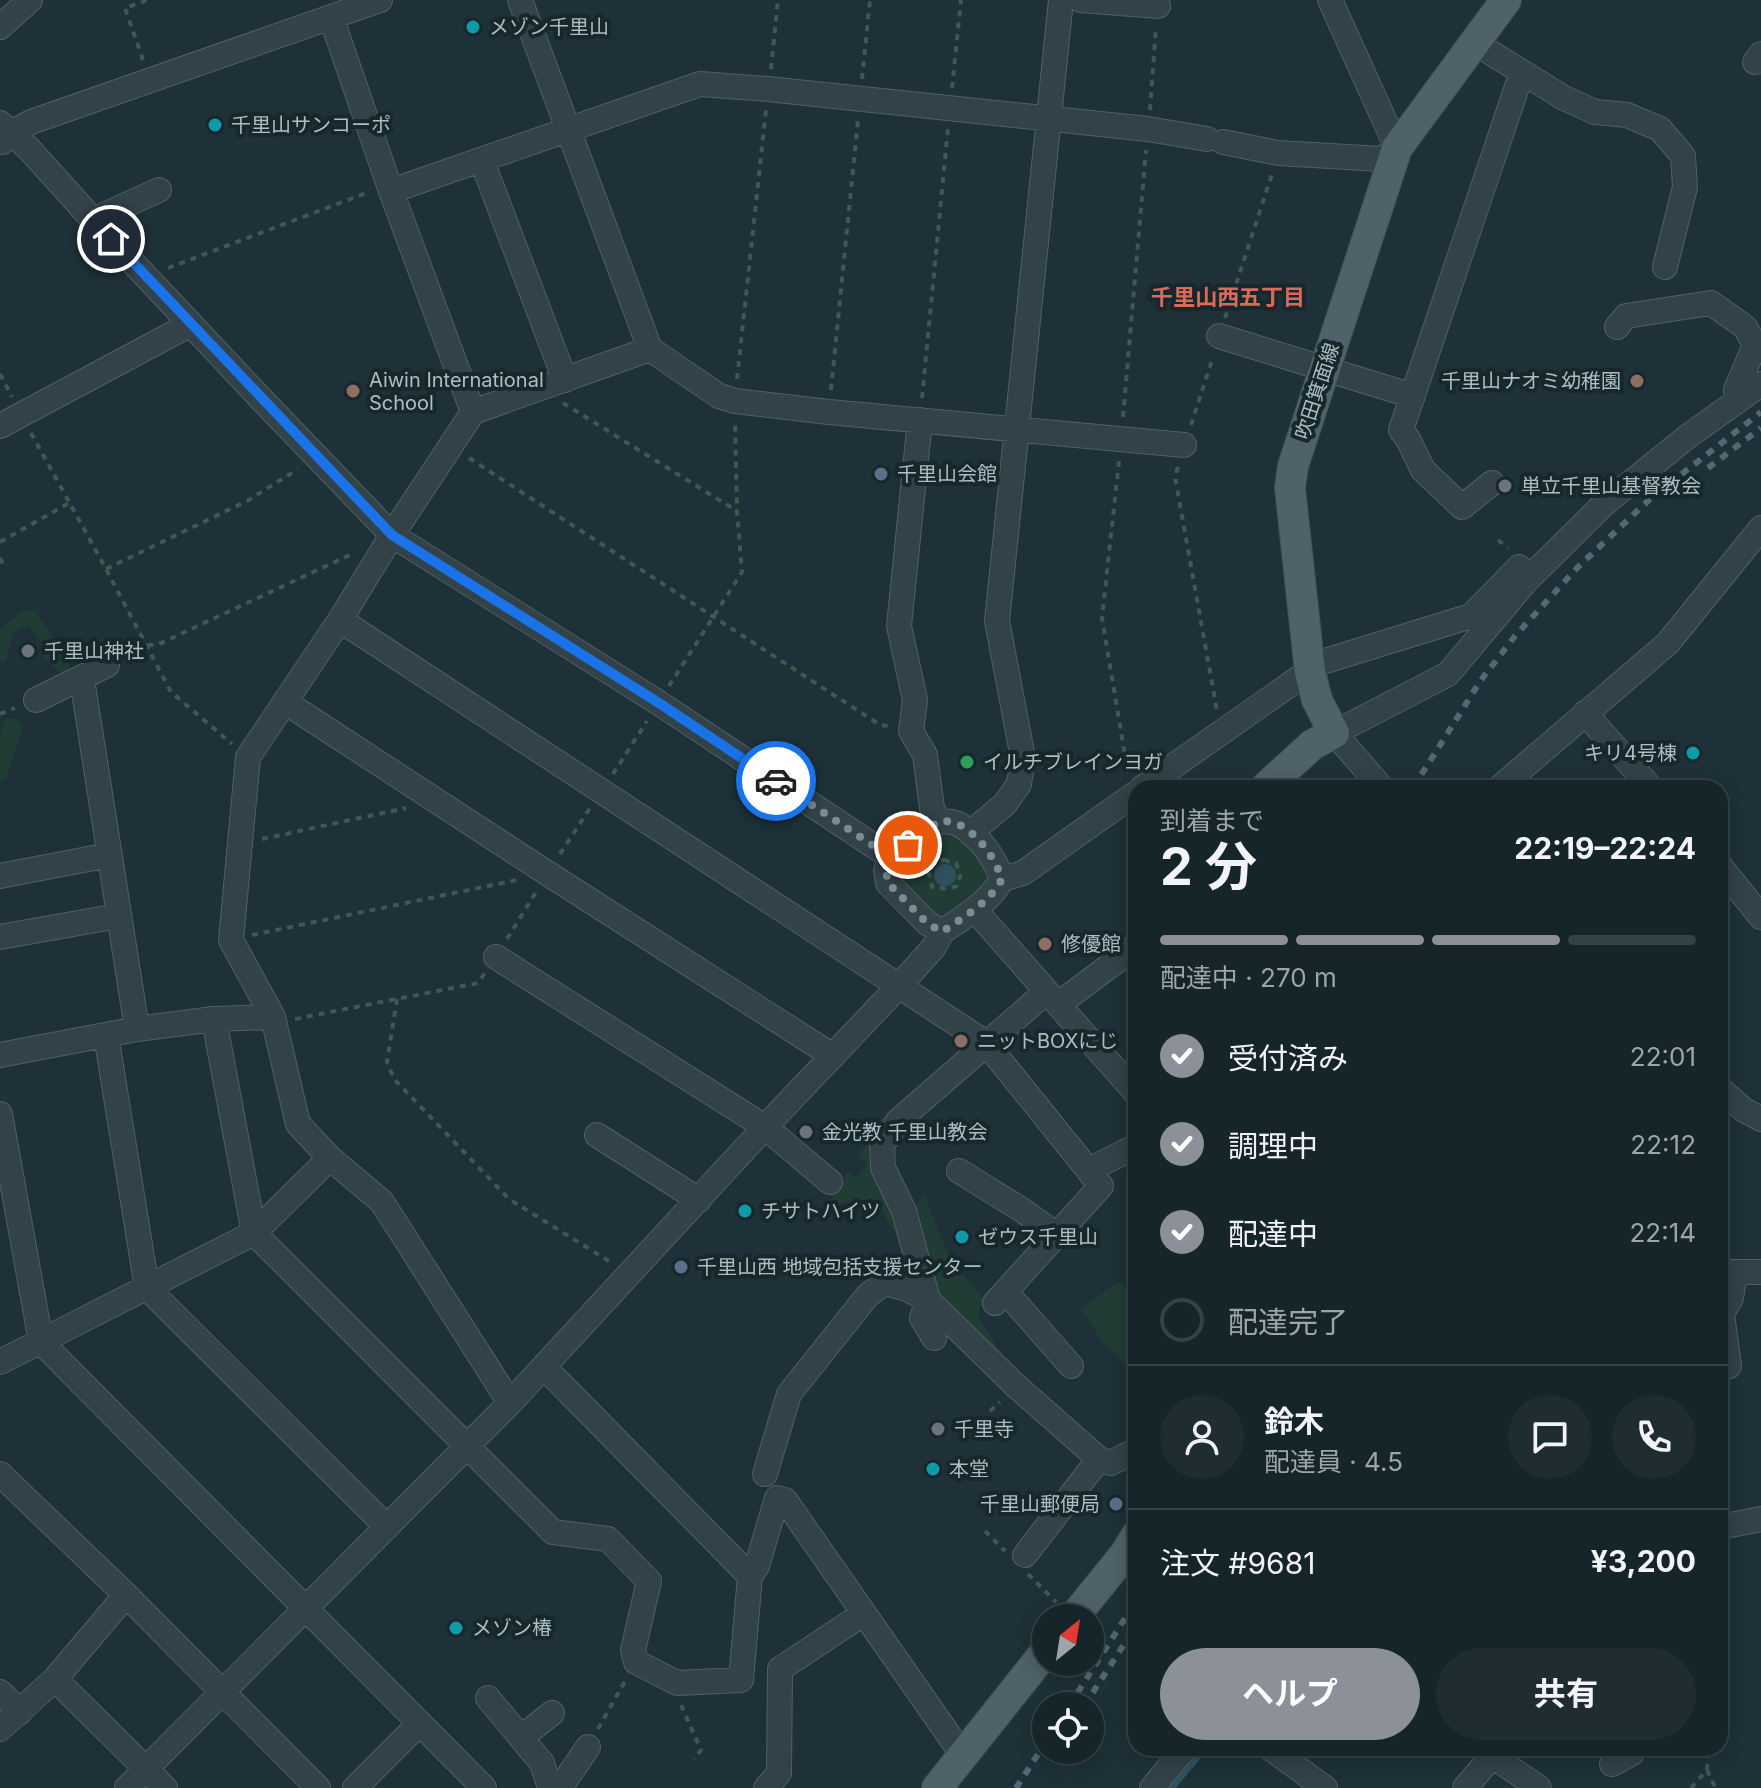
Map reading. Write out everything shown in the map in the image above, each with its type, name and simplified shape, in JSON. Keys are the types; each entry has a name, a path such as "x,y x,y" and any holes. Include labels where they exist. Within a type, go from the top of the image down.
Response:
{"main road":[{"name":"吹田箕面線","path":"1334,733 1317,700 1310,672 1290,488 1293,466 1397,148 1506,0"},
{"path":"1274,780 1312,745 1334,733"},
{"path":"1084,1604 1128,1549"},
{"path":"937,1788 1032,1668"}],"street":[{"path":"0,27 30,0"},
{"path":"4,133 380,0"},
{"path":"520,0 650,349 719,396 735,401 829,412 1184,445"},
{"path":"970,833 1005,804 1019,784 1023,758 997,621 1061,0"},
{"path":"1081,0 1158,6"},
{"path":"391,191 700,84 1148,129 1278,153 1382,159 1397,148 1330,0"},
{"path":"331,17 391,191 473,412"},
{"path":"1475,43 1564,98 1595,112 1627,115 1660,129 1683,156 1685,187 1665,267"},
{"path":"1492,483 1462,507 1423,470 1401,430 1522,72"},
{"path":"4,133 29,149 392,535 659,703 892,858"},
{"path":"482,161 565,380"},
{"path":"93,220 159,190"},
{"path":"1617,327 1626,316 1711,303 1745,327 1755,345 1736,390 1737,401"},
{"path":"10,421 191,324"},
{"path":"1219,336 1413,396"},
{"path":"510,1403 382,1202 330,1158 298,1124 273,1017 231,940 248,757 473,412 650,349"},
{"path":"1374,780 1334,733 1448,674 1527,580 1604,504 1687,437 1761,384"},
{"path":"920,420 899,626 915,700 911,731 925,755 932,808 939,821"},
{"path":"1508,780 1668,643 1761,528"},
{"path":"1154,780 1322,662 1471,616 1519,567"},
{"path":"340,620 986,1043 1101,1186 1000,1297 1071,1366"},
{"path":"36,700 118,660"},
{"path":"82,679 137,1029"},
{"path":"285,702 833,1056"},
{"path":"1585,713 1644,780"},
{"path":"127,1788 510,1403 899,986 934,947 942,932 975,910 995,891 1002,879 1023,873 1128,798"},
{"path":"942,932 927,923 888,883 886,870 892,858 939,821 956,822 997,862 1002,879"},
{"path":"0,876 109,855"},
{"path":"1728,876 1761,917"},
{"path":"975,910 1128,1084"},
{"path":"0,937 118,916"},
{"path":"934,1338 922,1318 928,1300 904,1211 883,1168 882,1145 898,1121 986,1043 1128,951"},
{"path":"496,957 765,1127 830,1182"},
{"path":"0,1055 137,1029 214,1019 273,1017"},
{"path":"214,1019 254,1233 553,1532 608,1539 649,1581 633,1650 636,1662 677,1683 741,1680 750,1576 757,1566 777,1498 785,1500 962,1754"},
{"path":"106,1035 147,1288 387,1527"},
{"path":"1728,1096 1761,1119"},
{"path":"0,1114 41,1342 484,1788"},
{"path":"597,1135 699,1200"},
{"path":"1089,1170 1128,1150"},
{"path":"0,1362 254,1233 330,1158"},
{"path":"959,1171 1057,1235"},
{"path":"1728,1303 1731,1298 1728,1273 1761,1272"},
{"path":"765,1474 789,1394 868,1295 885,1283 907,1289 928,1300 1016,1386 1099,1459 1111,1463 1128,1454"},
{"path":"1728,1360 1729,1366"},
{"path":"544,1367 750,1576"},
{"path":"1025,1555 1099,1459"},
{"path":"0,1474 126,1595 318,1788"},
{"path":"1728,1525 1761,1519"},
{"path":"0,1729 55,1679 126,1595"},
{"path":"766,1788 779,1773 780,1669 863,1614"},
{"path":"55,1679 165,1788"},
{"path":"0,1692 20,1712"},
{"path":"488,1698 542,1763 550,1788"},
{"path":"522,1737 552,1713"},
{"path":"355,1788 420,1723"},
{"path":"560,1788 588,1747"},
{"path":"1152,1788 1178,1756"},
{"path":"1281,1756 1325,1788"},
{"path":"1465,1788 1485,1756"},
{"path":"1493,1756 1539,1788"}],"path":[{"path":"148,0 125,8 151,81"},
{"path":"666,691 742,572 737,511 735,401 778,0"},
{"path":"829,412 870,0"},
{"path":"920,420 961,0"},
{"path":"1135,780 1102,618 1121,438 1158,6"},
{"path":"1221,733 1175,477 1278,153"},
{"path":"147,276 374,190 391,191"},
{"path":"0,374 10,421 69,503 171,692 248,757"},
{"path":"540,389 737,511"},
{"path":"452,447 880,725 911,731"},
{"path":"106,569 247,501 317,457"},
{"path":"0,542 69,503"},
{"path":"118,660 145,645 157,645 392,535"},
{"path":"0,558 3,564 0,566"},
{"path":"273,1017 286,1021 478,983 652,713"},
{"path":"240,844 414,807 428,795"},
{"path":"944,860 956,863 960,876 957,886 947,889 932,887 929,874 932,863 944,860"},
{"path":"231,940 547,873"},
{"path":"397,999 387,1062 394,1079 509,1199 630,1275"},
{"path":"990,1411 998,1404"},
{"path":"588,1747 636,1662"},
{"path":"677,1683 681,1705 701,1750 694,1759"},
{"path":"1708,1756 1707,1770 1713,1788"},
{"path":"1691,1788 1707,1770"}],"green space":[{"path":"23,610 36,612 70,669 62,674 45,659 42,643 28,625 12,633 5,661 0,661 0,630"},
{"path":"15,718 23,726 7,777 0,783 0,736 6,719"},
{"path":"948,835 973,850 984,865 986,874 980,892 943,918 925,910 897,883 897,856 935,836"},
{"path":"882,1127 911,1262 875,1199 827,1206 847,1172 857,1177 867,1164 858,1155"},
{"path":"924,1195 951,1261 985,1300 977,1314 1009,1366 936,1295 913,1207"},
{"path":"1120,1281 1128,1290 1128,1366 1102,1342 1081,1309"}],"water":[{"path":"945,864 953,867 956,875 953,883 945,886 937,883 934,875 937,867"}],"waterway":[{"path":"1172,1788 1198,1756"}],"railway":[{"path":"1418,780 1481,680 1515,636 1577,568 1650,499 1761,412"},
{"path":"1708,468 1761,428"},
{"path":"1078,1692 1128,1614"},
{"path":"1093,1692 1128,1638"},
{"path":"1016,1788 1032,1763"}],"way so far":[{"path":"776,781 892,858 886,870 888,883 927,923 942,932 975,910 995,891 1002,879 997,862 956,822 939,821 908,845"}],"place":[{"name":"メゾン千里山","path":"473,27"},
{"name":"千里山サンコーポ","path":"215,125"},
{"name":"千里山ナオミ幼稚園","path":"1637,381"},
{"name":"Aiwin International School","path":"353,391"},
{"name":"千里山会館","path":"881,474"},
{"name":"単立千里山基督教会","path":"1505,486"},
{"name":"千里山神社","path":"28,651"},
{"name":"キリ4号棟","path":"1693,753"},
{"name":"イルチブレインヨガ","path":"967,762"},
{"name":"修優館","path":"1045,944"},
{"name":"ニットBOXにじ","path":"961,1041"},
{"name":"金光教 千里山教会","path":"806,1132"},
{"name":"チサトハイツ","path":"745,1211"},
{"name":"ゼウス千里山","path":"962,1237"},
{"name":"千里山西 地域包括支援センター","path":"681,1267"},
{"name":"千里寺","path":"938,1429"},
{"name":"本堂","path":"933,1469"},
{"name":"千里山郵便局","path":"1116,1504"},
{"name":"メゾン椿","path":"456,1628"}],"district":[{"name":"千里山西五丁目","path":"1228,297"}],"route":[{"path":"111,239 392,535 659,703 776,781"}]}
